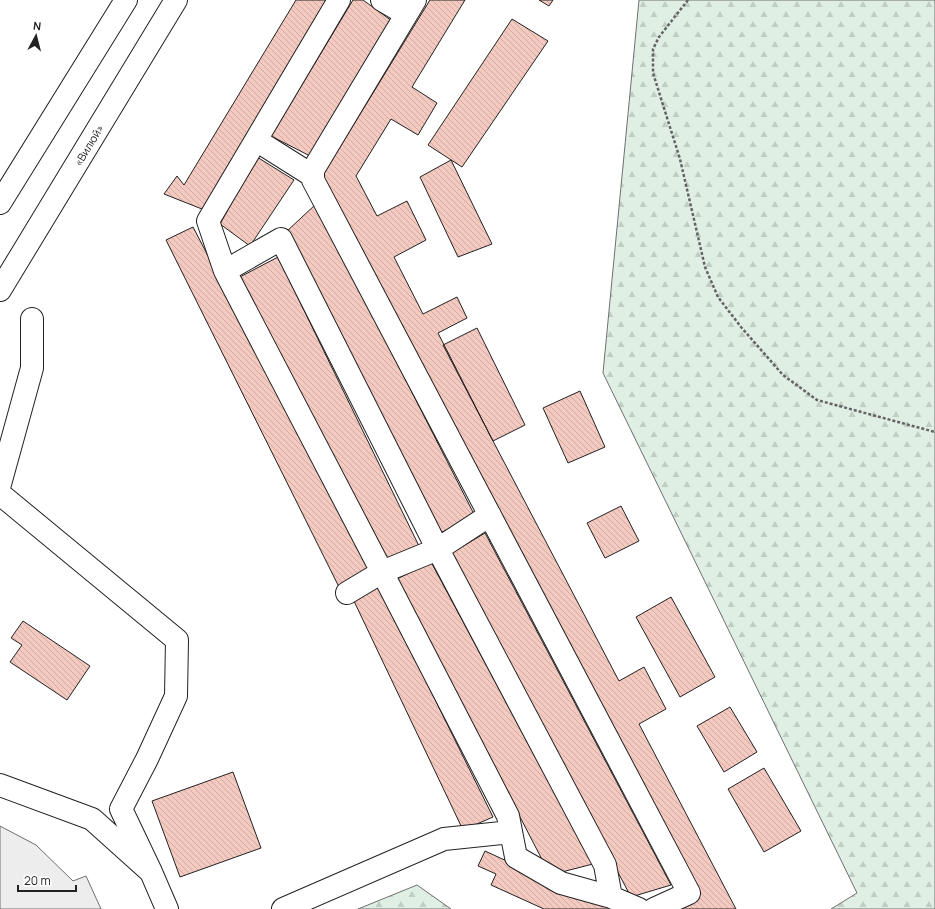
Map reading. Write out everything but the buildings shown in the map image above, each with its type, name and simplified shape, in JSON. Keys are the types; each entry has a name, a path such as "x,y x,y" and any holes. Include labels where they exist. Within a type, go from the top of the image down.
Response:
{"main road":[{"name":"«Вилюй»","path":"0,290 176,0"},
{"path":"339,0 208,221 225,270 508,816 516,857 561,883 611,897 639,909"},
{"path":"382,0 410,7 313,170 313,180 689,893 654,909"},
{"path":"0,203 122,2"},
{"path":"256,140 313,176"},
{"path":"225,270 281,239 438,549 606,865 611,897"},
{"path":"0,484 32,368 32,319"},
{"path":"0,494 177,640 176,696 147,759 121,809 167,909"},
{"path":"347,593 382,572 438,549 490,515"},
{"path":"0,785 92,819 151,872"},
{"path":"283,909 444,839 511,832"}],"path":[{"path":"688,0 659,37 653,49 653,73 680,159 705,266 718,297 741,327 783,375 817,400 935,432"}],"green space":[{"path":"639,0 935,0 935,909 831,909 857,893 603,373"},
{"path":"417,885 451,909 358,909"}],"shaded area":[{"path":"0,826 36,845 73,881 86,876 101,909 0,909"}]}
